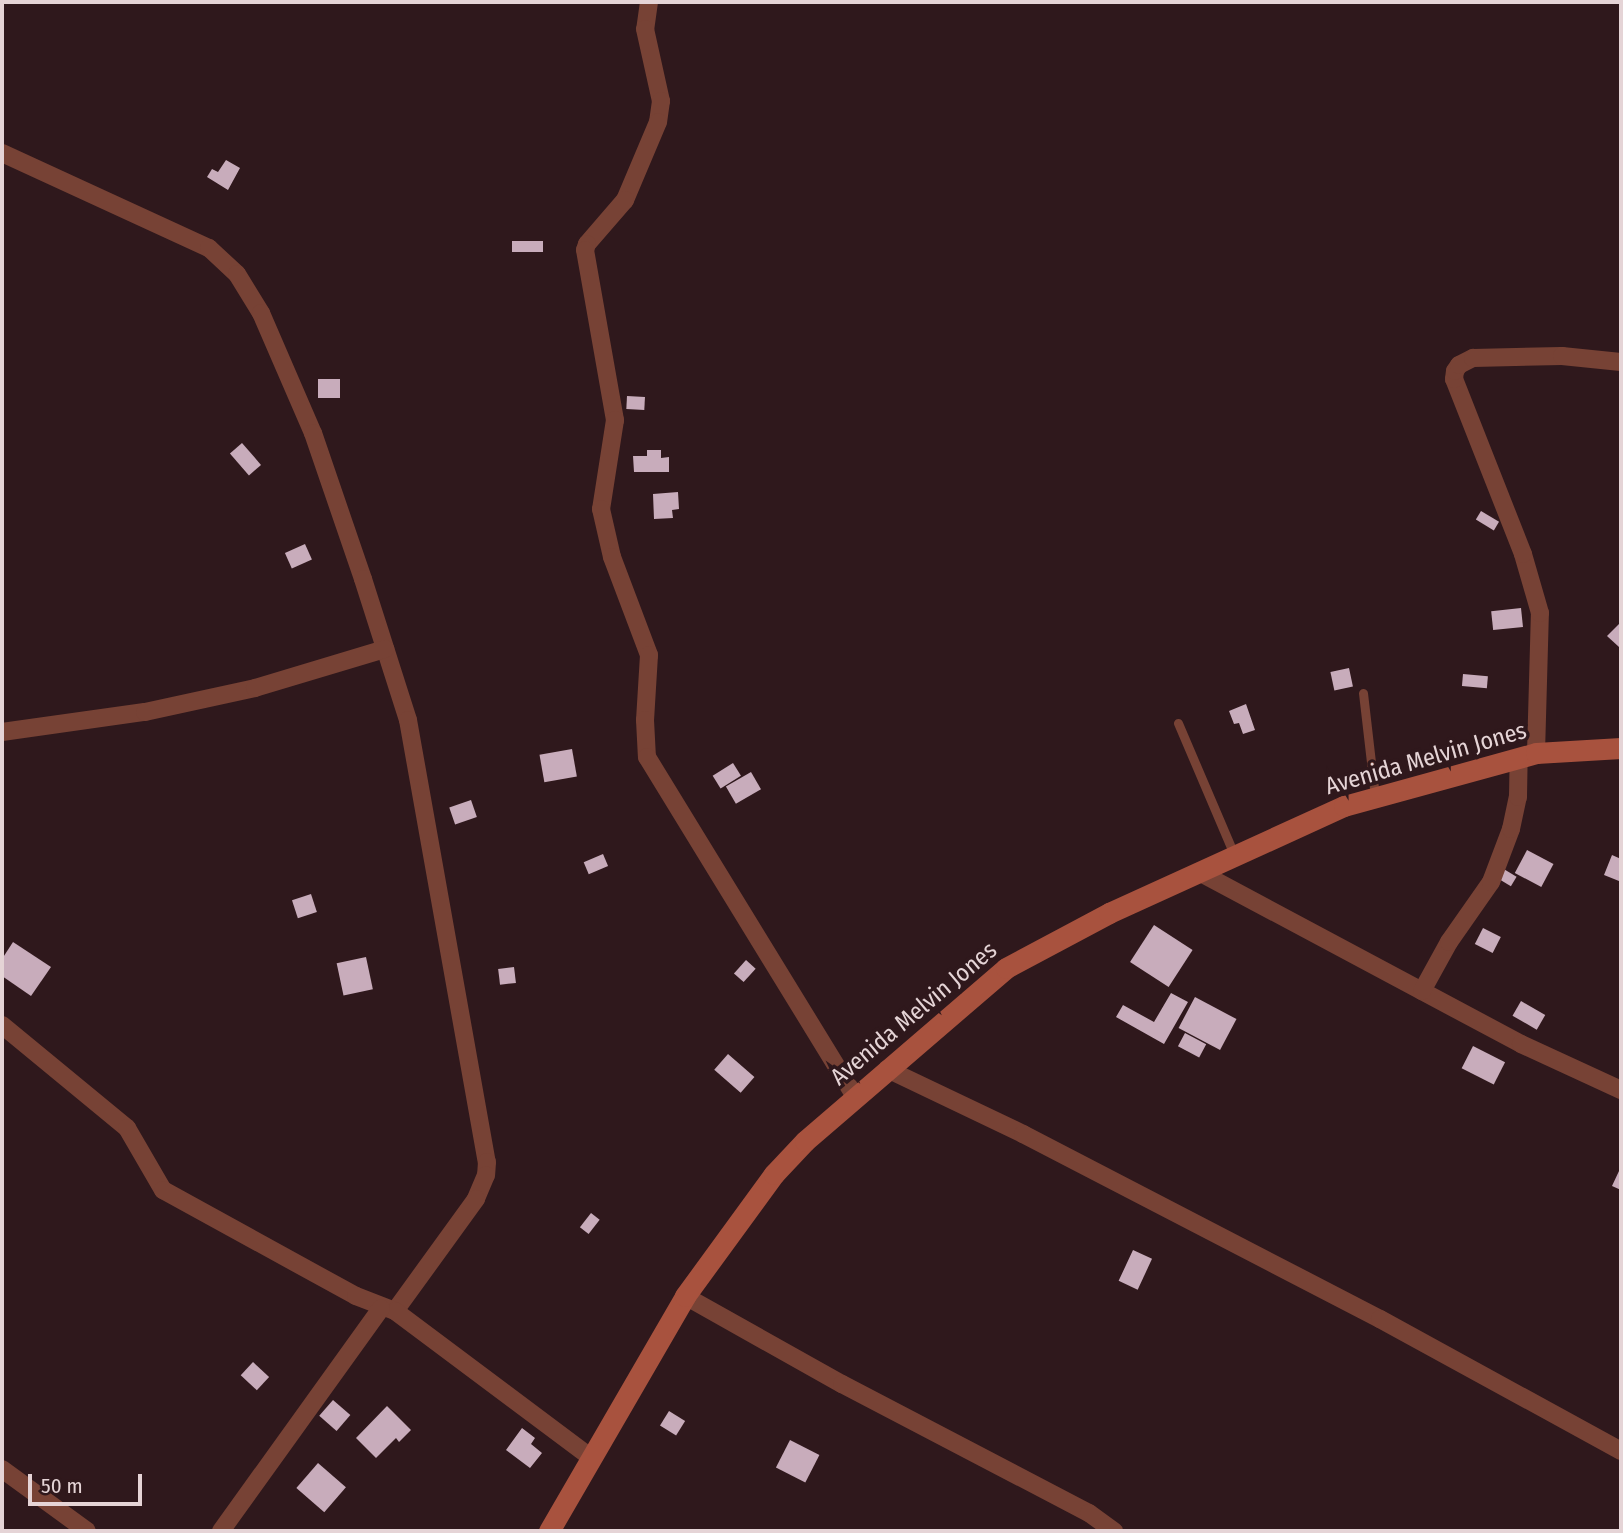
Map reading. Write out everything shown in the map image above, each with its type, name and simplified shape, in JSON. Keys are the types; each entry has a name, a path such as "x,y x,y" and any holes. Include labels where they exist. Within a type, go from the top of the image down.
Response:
{"street":[{"path":"649,2 645,29 661,102 658,122 625,200 587,244 585,250 615,420 601,509 612,557 649,655 645,720 647,757 855,1097"},
{"path":"2,153 209,248 237,274 261,313 313,433 408,720 487,1162 486,1175 476,1199 220,1531"},
{"path":"1422,991 1449,942 1491,882 1516,808 1528,755 1540,613 1523,554 1454,379 1455,371 1459,365 1473,358 1562,356 1621,362"},
{"path":"2,732 158,709 255,688 385,649"},
{"name":"Avenida Melvin Jones","path":"549,1531 685,1296 774,1174 805,1141 1006,968 1110,913 1344,806 1528,755 1621,748"},
{"path":"1199,872 1521,1044 1621,1090"},
{"path":"5,1032 127,1128 163,1189 388,1310 590,1457"},
{"path":"887,1069 1023,1134 1380,1319 1621,1451"},
{"path":"685,1296 842,1384 1089,1513 1114,1531"},
{"path":"2,1469 87,1531"}],"lane":[{"path":"1363,693 1376,797"},
{"path":"1178,723 1235,856"}],"building":[{"path":"226,160 240,168 228,190 207,177 212,169 218,172"},
{"path":"512,241 543,241 543,252 512,252"},
{"path":"318,379 340,379 340,398 318,398"},
{"path":"627,396 645,397 644,410 626,409"},
{"path":"242,443 261,465 249,475 230,453"},
{"path":"647,450 661,450 661,458 669,457 669,472 634,472 633,456 647,456"},
{"path":"678,492 679,509 672,510 673,518 654,519 653,494"},
{"path":"1481,511 1499,522 1494,530 1476,520"},
{"path":"305,544 312,560 292,568 285,553"},
{"path":"1521,608 1523,627 1493,630 1491,611"},
{"path":"1621,622 1621,645 1619,647 1607,636"},
{"path":"1349,668 1353,687 1334,691 1330,672"},
{"path":"1463,674 1488,676 1487,688 1462,686"},
{"path":"1246,704 1255,730 1243,734 1239,723 1234,724 1229,711"},
{"path":"572,749 577,777 544,782 540,755"},
{"path":"733,763 741,776 721,788 713,776"},
{"path":"751,772 761,789 736,804 726,787"},
{"path":"471,800 477,817 455,825 449,807"},
{"path":"1527,850 1553,864 1541,887 1515,873"},
{"path":"603,854 608,866 589,874 584,862"},
{"path":"1612,855 1621,859 1619,881 1604,875"},
{"path":"1502,868 1517,877 1511,886 1496,877"},
{"path":"311,894 317,912 298,918 292,900"},
{"path":"1154,925 1193,950 1169,987 1130,962"},
{"path":"1483,928 1501,937 1493,953 1475,944"},
{"path":"13,942 51,967 31,996 2,976 2,959"},
{"path":"366,957 373,989 344,996 337,963"},
{"path":"746,960 756,969 744,982 734,973"},
{"path":"514,967 516,983 500,985 498,969"},
{"path":"1171,993 1188,1002 1164,1044 1116,1017 1123,1005 1154,1022"},
{"path":"1195,997 1236,1019 1220,1050 1179,1028"},
{"path":"1521,1001 1545,1015 1537,1030 1512,1016"},
{"path":"1185,1033 1206,1044 1199,1058 1178,1046"},
{"path":"1473,1046 1505,1062 1494,1085 1462,1068"},
{"path":"728,1054 754,1077 741,1093 714,1070"},
{"path":"1621,1171 1621,1190 1612,1186"},
{"path":"591,1213 600,1220 589,1234 580,1227"},
{"path":"1133,1250 1152,1259 1138,1290 1119,1281"},
{"path":"253,1362 269,1377 257,1390 241,1375"},
{"path":"333,1400 350,1415 337,1431 319,1416"},
{"path":"387,1406 411,1430 399,1442 396,1438 376,1458 356,1438"},
{"path":"669,1411 685,1421 676,1435 660,1425"},
{"path":"522,1428 535,1438 531,1444 542,1453 530,1468 506,1450"},
{"path":"790,1440 819,1455 805,1483 776,1468"},
{"path":"318,1463 346,1487 324,1512 296,1488"}]}
